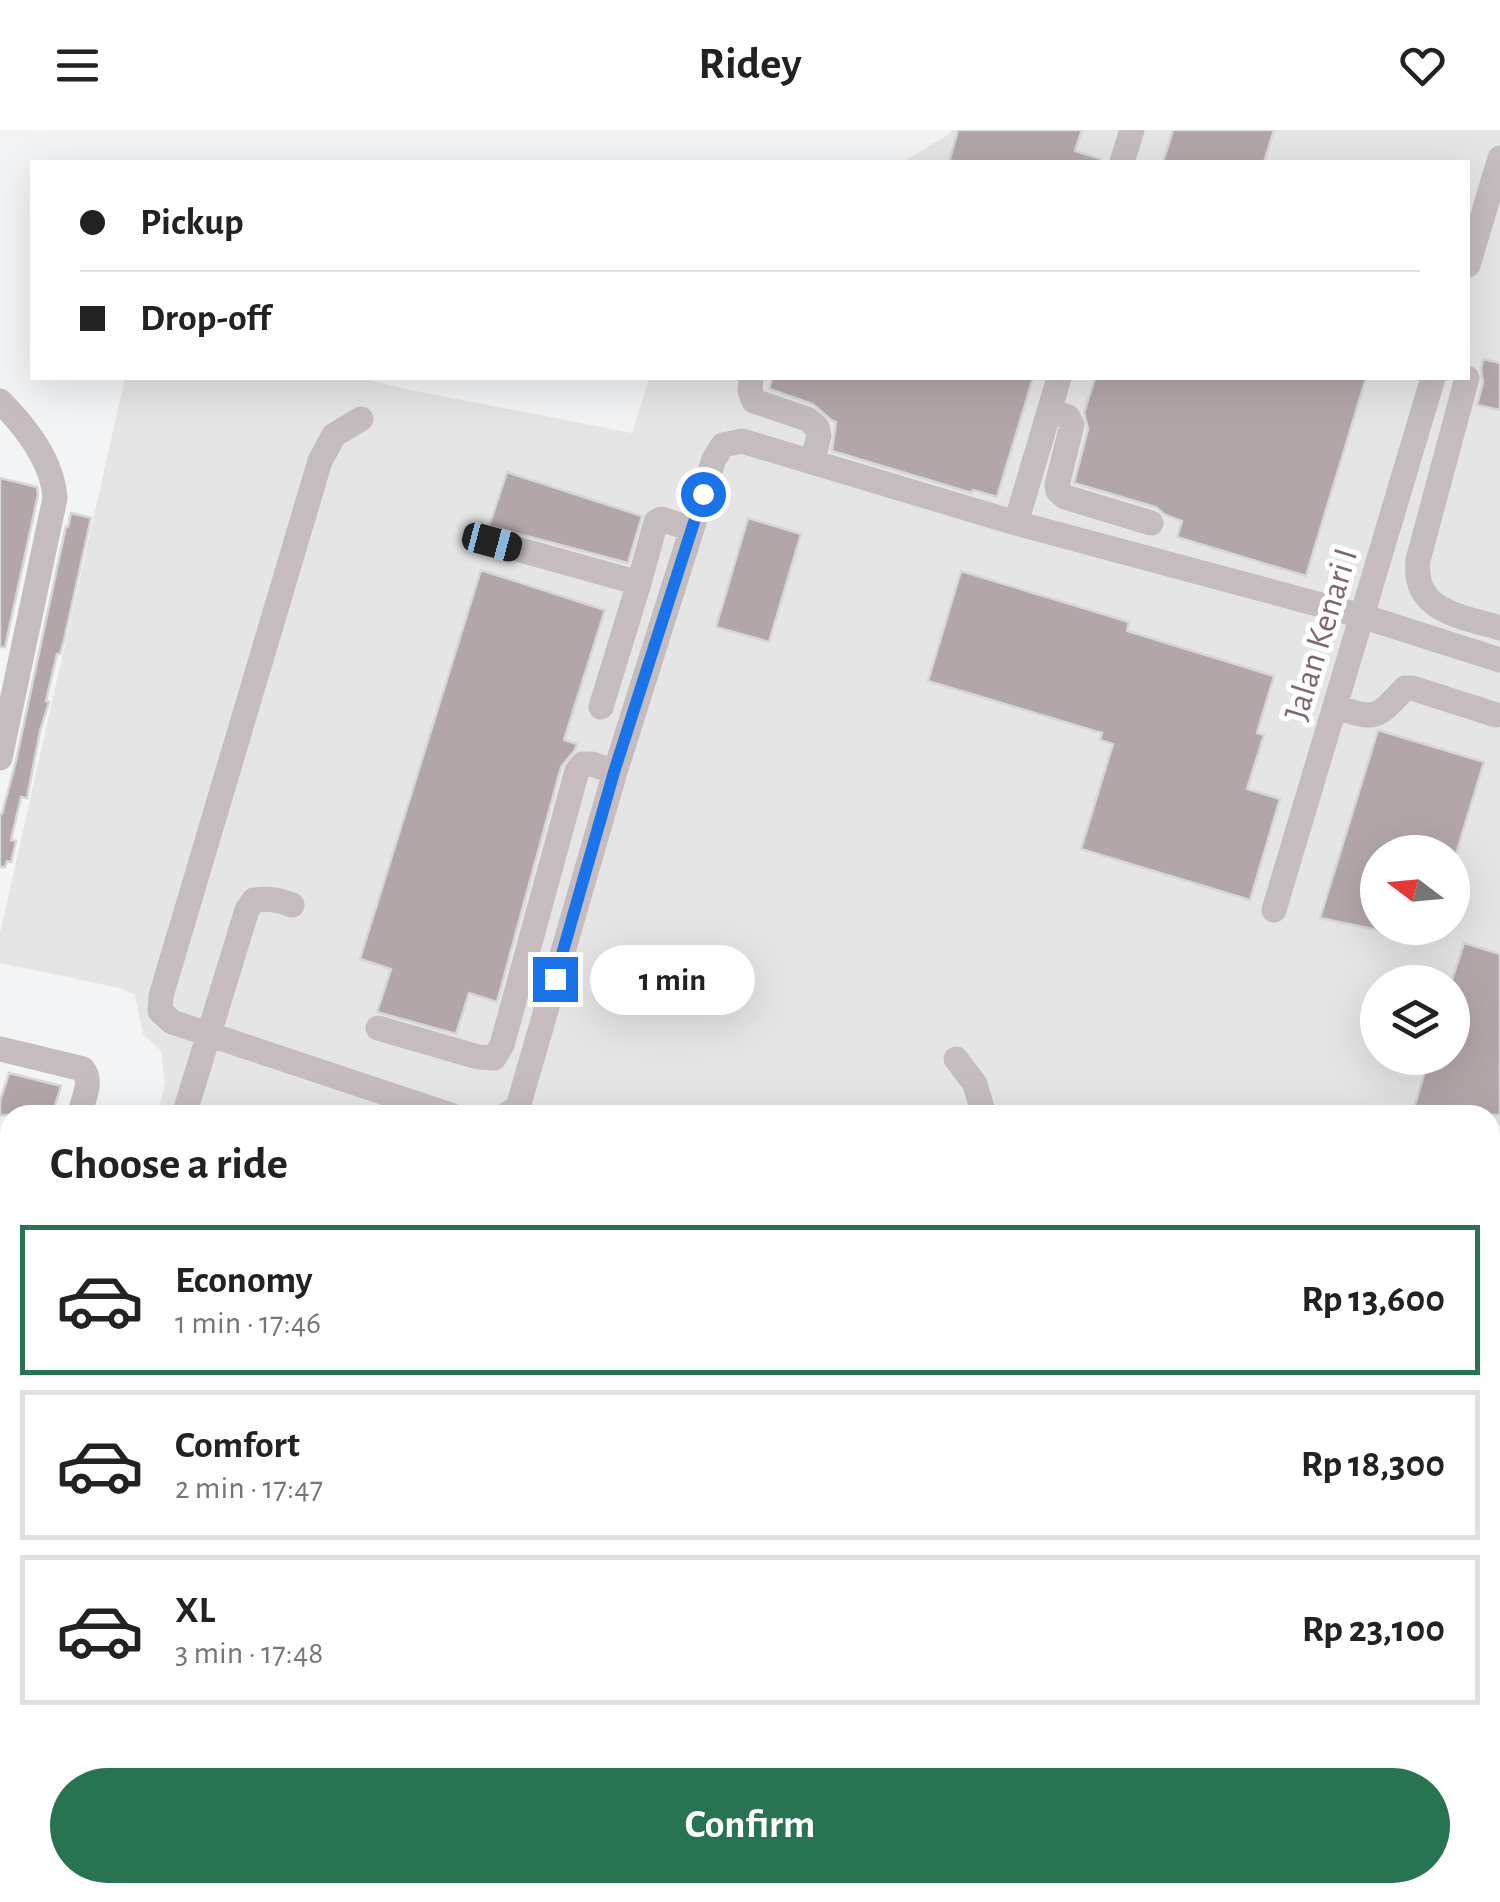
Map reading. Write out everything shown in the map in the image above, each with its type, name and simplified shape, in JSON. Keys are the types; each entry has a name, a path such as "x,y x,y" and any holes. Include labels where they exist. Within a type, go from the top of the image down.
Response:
{"street":[{"path":"1123,160 1132,130"},
{"path":"1470,258 1500,158"},
{"path":"751,380 754,401 807,419 818,427 820,436 812,462"},
{"path":"1016,523 1057,380"},
{"name":"Jalan Kenari I","path":"1274,910 1433,380"},
{"path":"1466,380 1416,576 1423,593 1439,609 1500,628"},
{"path":"0,401 15,416 50,472 55,498 11,654 0,758"},
{"path":"1049,411 1068,417 1072,424 1058,490 1065,497 1151,522"},
{"path":"362,420 334,435 320,461 161,996 160,1011 172,1022 421,1105"},
{"path":"519,1105 614,772 714,460 723,446 742,441 1016,523 1362,616 1500,660"},
{"path":"601,707 656,522 661,519 692,529"},
{"path":"492,542 640,582"},
{"path":"1335,706 1370,717 1381,713 1406,688 1412,688 1496,715"},
{"path":"378,1028 478,1057 494,1058 502,1046 514,1005 577,772 583,764 592,764 614,772"},
{"path":"550,872 583,882"},
{"path":"187,1105 248,910 254,900 266,898 292,905"},
{"path":"532,935 565,944"},
{"path":"514,1005 545,1014"},
{"path":"0,1049 84,1069 88,1082 82,1105"},
{"path":"956,1059 974,1084 982,1105"}],"shaded area":[{"path":"950,130 1500,130 1500,1105 160,1105 165,1084 161,1051 143,1034 135,995 120,988 0,963 0,933 125,380 369,380 632,433 648,380 1470,380 1470,160 906,160 951,133"}],"building":[{"path":"958,130 1082,130 1075,151 1101,159 1101,160 950,160"},
{"path":"1173,130 1274,130 1265,160 1164,160"},
{"path":"1483,359 1500,363 1500,410 1477,405"},
{"path":"771,380 1032,380 997,497 832,451 836,422 813,404 769,389"},
{"path":"1094,380 1365,380 1306,576 1177,537 1182,521 1156,507 1074,483 1088,429 1084,413"},
{"path":"507,472 642,516 628,563 489,526"},
{"path":"0,478 37,487 38,495 5,647 0,647"},
{"path":"71,513 91,518 46,701 49,702 27,798 21,797 11,840 16,841 11,862 0,867 0,814 16,761"},
{"path":"748,518 801,534 769,642 716,627"},
{"path":"481,570 605,610 564,740 577,744 561,767 497,1002 469,993 456,1034 377,1012 391,969 360,959"},
{"path":"961,571 1129,622 1127,631 1274,676 1257,733 1264,735 1247,789 1280,799 1250,900 1081,849 1113,744 1100,740 1102,733 928,681"},
{"path":"1378,730 1484,762 1462,835 1360,835 1360,926 1320,918"},
{"path":"1463,945 1500,954 1500,1105 1415,1105 1424,1075 1470,1075 1470,965 1457,965"},
{"path":"9,1073 61,1086 55,1105 0,1105"}],"route":[{"path":"555,979 614,772 703,494"}]}
